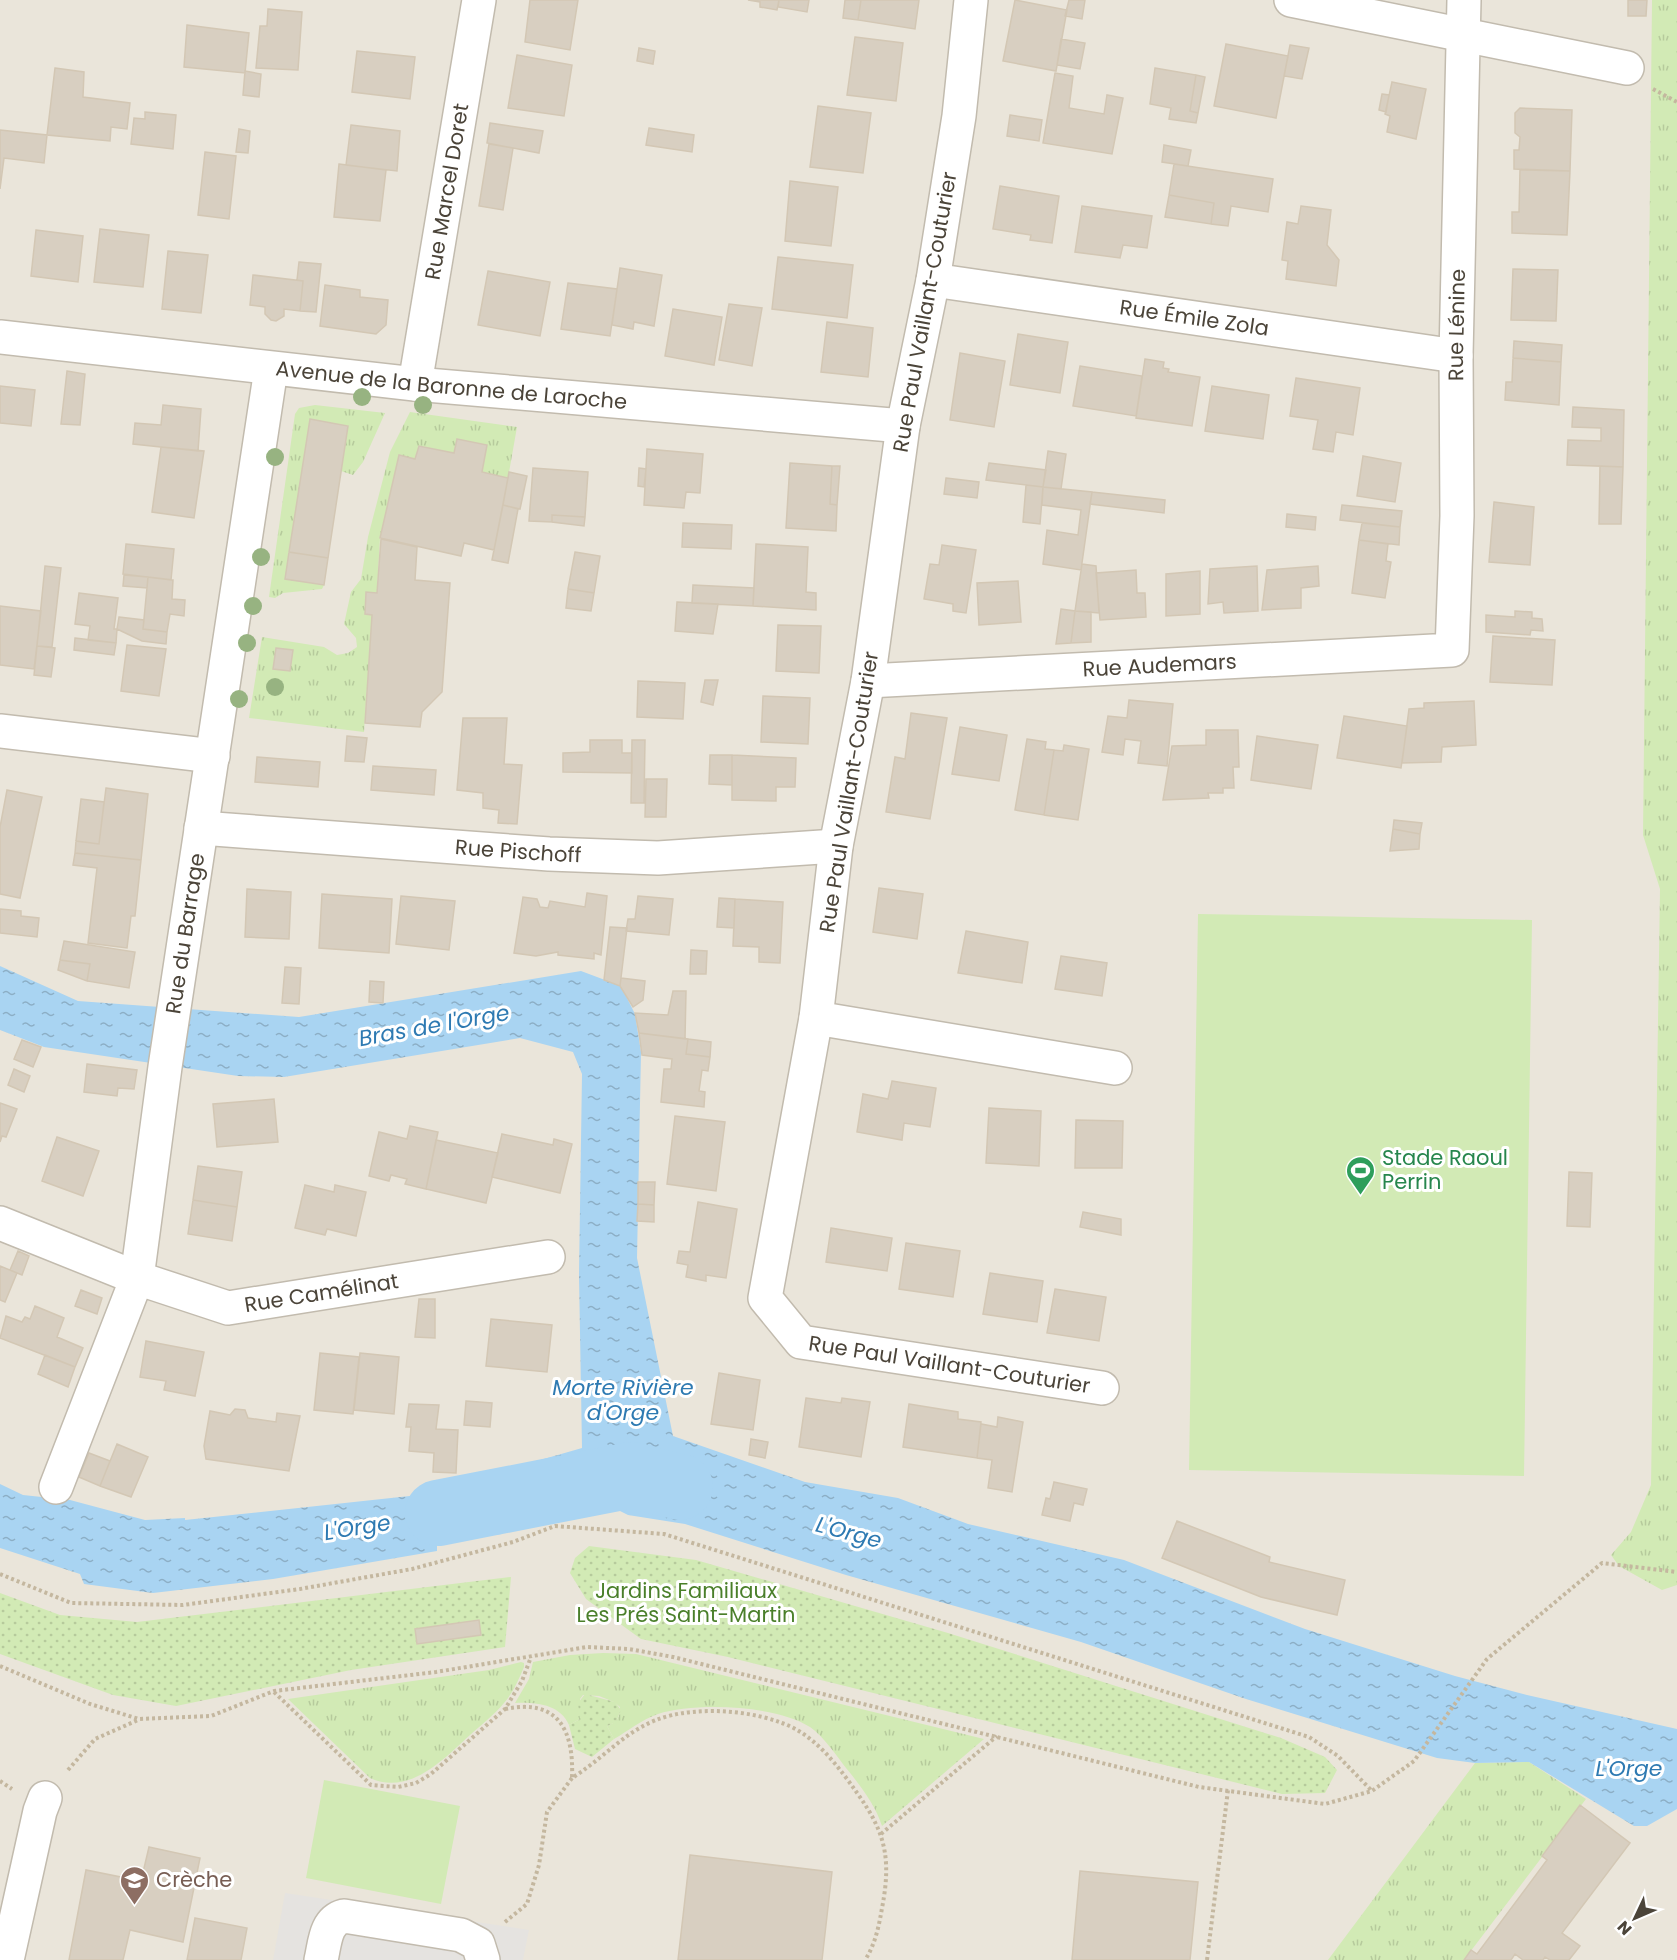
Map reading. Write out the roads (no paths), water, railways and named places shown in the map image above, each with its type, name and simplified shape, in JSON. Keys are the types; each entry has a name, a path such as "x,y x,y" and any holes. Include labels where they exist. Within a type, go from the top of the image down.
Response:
{"street":[{"name":"Rue Marcel Doret","path":"415,384 478,0"},
{"name":"Rue Paul Vaillant-Couturier","path":"971,0 959,116 933,280 903,426 867,681 836,846 816,1018 765,1299 801,1342 1101,1388"},
{"path":"1291,0 1627,68"},
{"name":"Rue Lénine","path":"1452,650 1464,0"},
{"name":"Rue Émile Zola","path":"933,280 1456,356"},
{"name":"Avenue de la Baronne de Laroche","path":"0,337 415,384 903,426"},
{"name":"Rue du Barrage","path":"56,1487 137,1278 165,1067 271,369"},
{"name":"Rue Audemars","path":"867,681 1452,650"},
{"path":"0,731 213,756"},
{"name":"Rue Pischoff","path":"201,828 549,854 647,858 836,846"},
{"path":"816,1018 1115,1068"},
{"name":"Rue Camélinat","path":"0,1223 137,1278 228,1308 548,1257"},
{"path":"7,1960 40,1811 45,1798"},
{"path":"321,1960 330,1924 344,1916 460,1935 481,1952"}],"water":[{"name":"L'Orge","path":"0,966 78,1001 299,1017 581,971 621,986 635,1014 641,1052 637,1258 673,1436 805,1482 898,1498 968,1524 1124,1560 1305,1629 1455,1676 1677,1729 1677,1809 1647,1826 1634,1826 1529,1762 1475,1763 1437,1758 1246,1699 1081,1642 846,1575 685,1524 628,1515 618,1510 589,1480 586,1471 531,1487 502,1534 437,1542 437,1551 273,1579 153,1593 84,1584 80,1574 0,1548 0,1484 23,1495 70,1500 145,1520 185,1518 185,1520 419,1495 582,1448 579,1275 582,1074 573,1052 520,1038 284,1077 238,1076 44,1047 0,1030"}],"waterway":[{"name":"L'Orge","path":"438,1513 632,1475 680,1487"}],"place":[{"name":"Stade Raoul Perrin","path":"1361,1196"},
{"name":"Crèche","path":"135,1906"}],"water label":[{"name":"Bras de l'Orge","path":"434,1025"},
{"name":"Morte Rivière d'Orge","path":"623,1400"}],"park label":[{"name":"Jardins Familiaux Les Prés Saint-Martin","path":"686,1603"}]}
